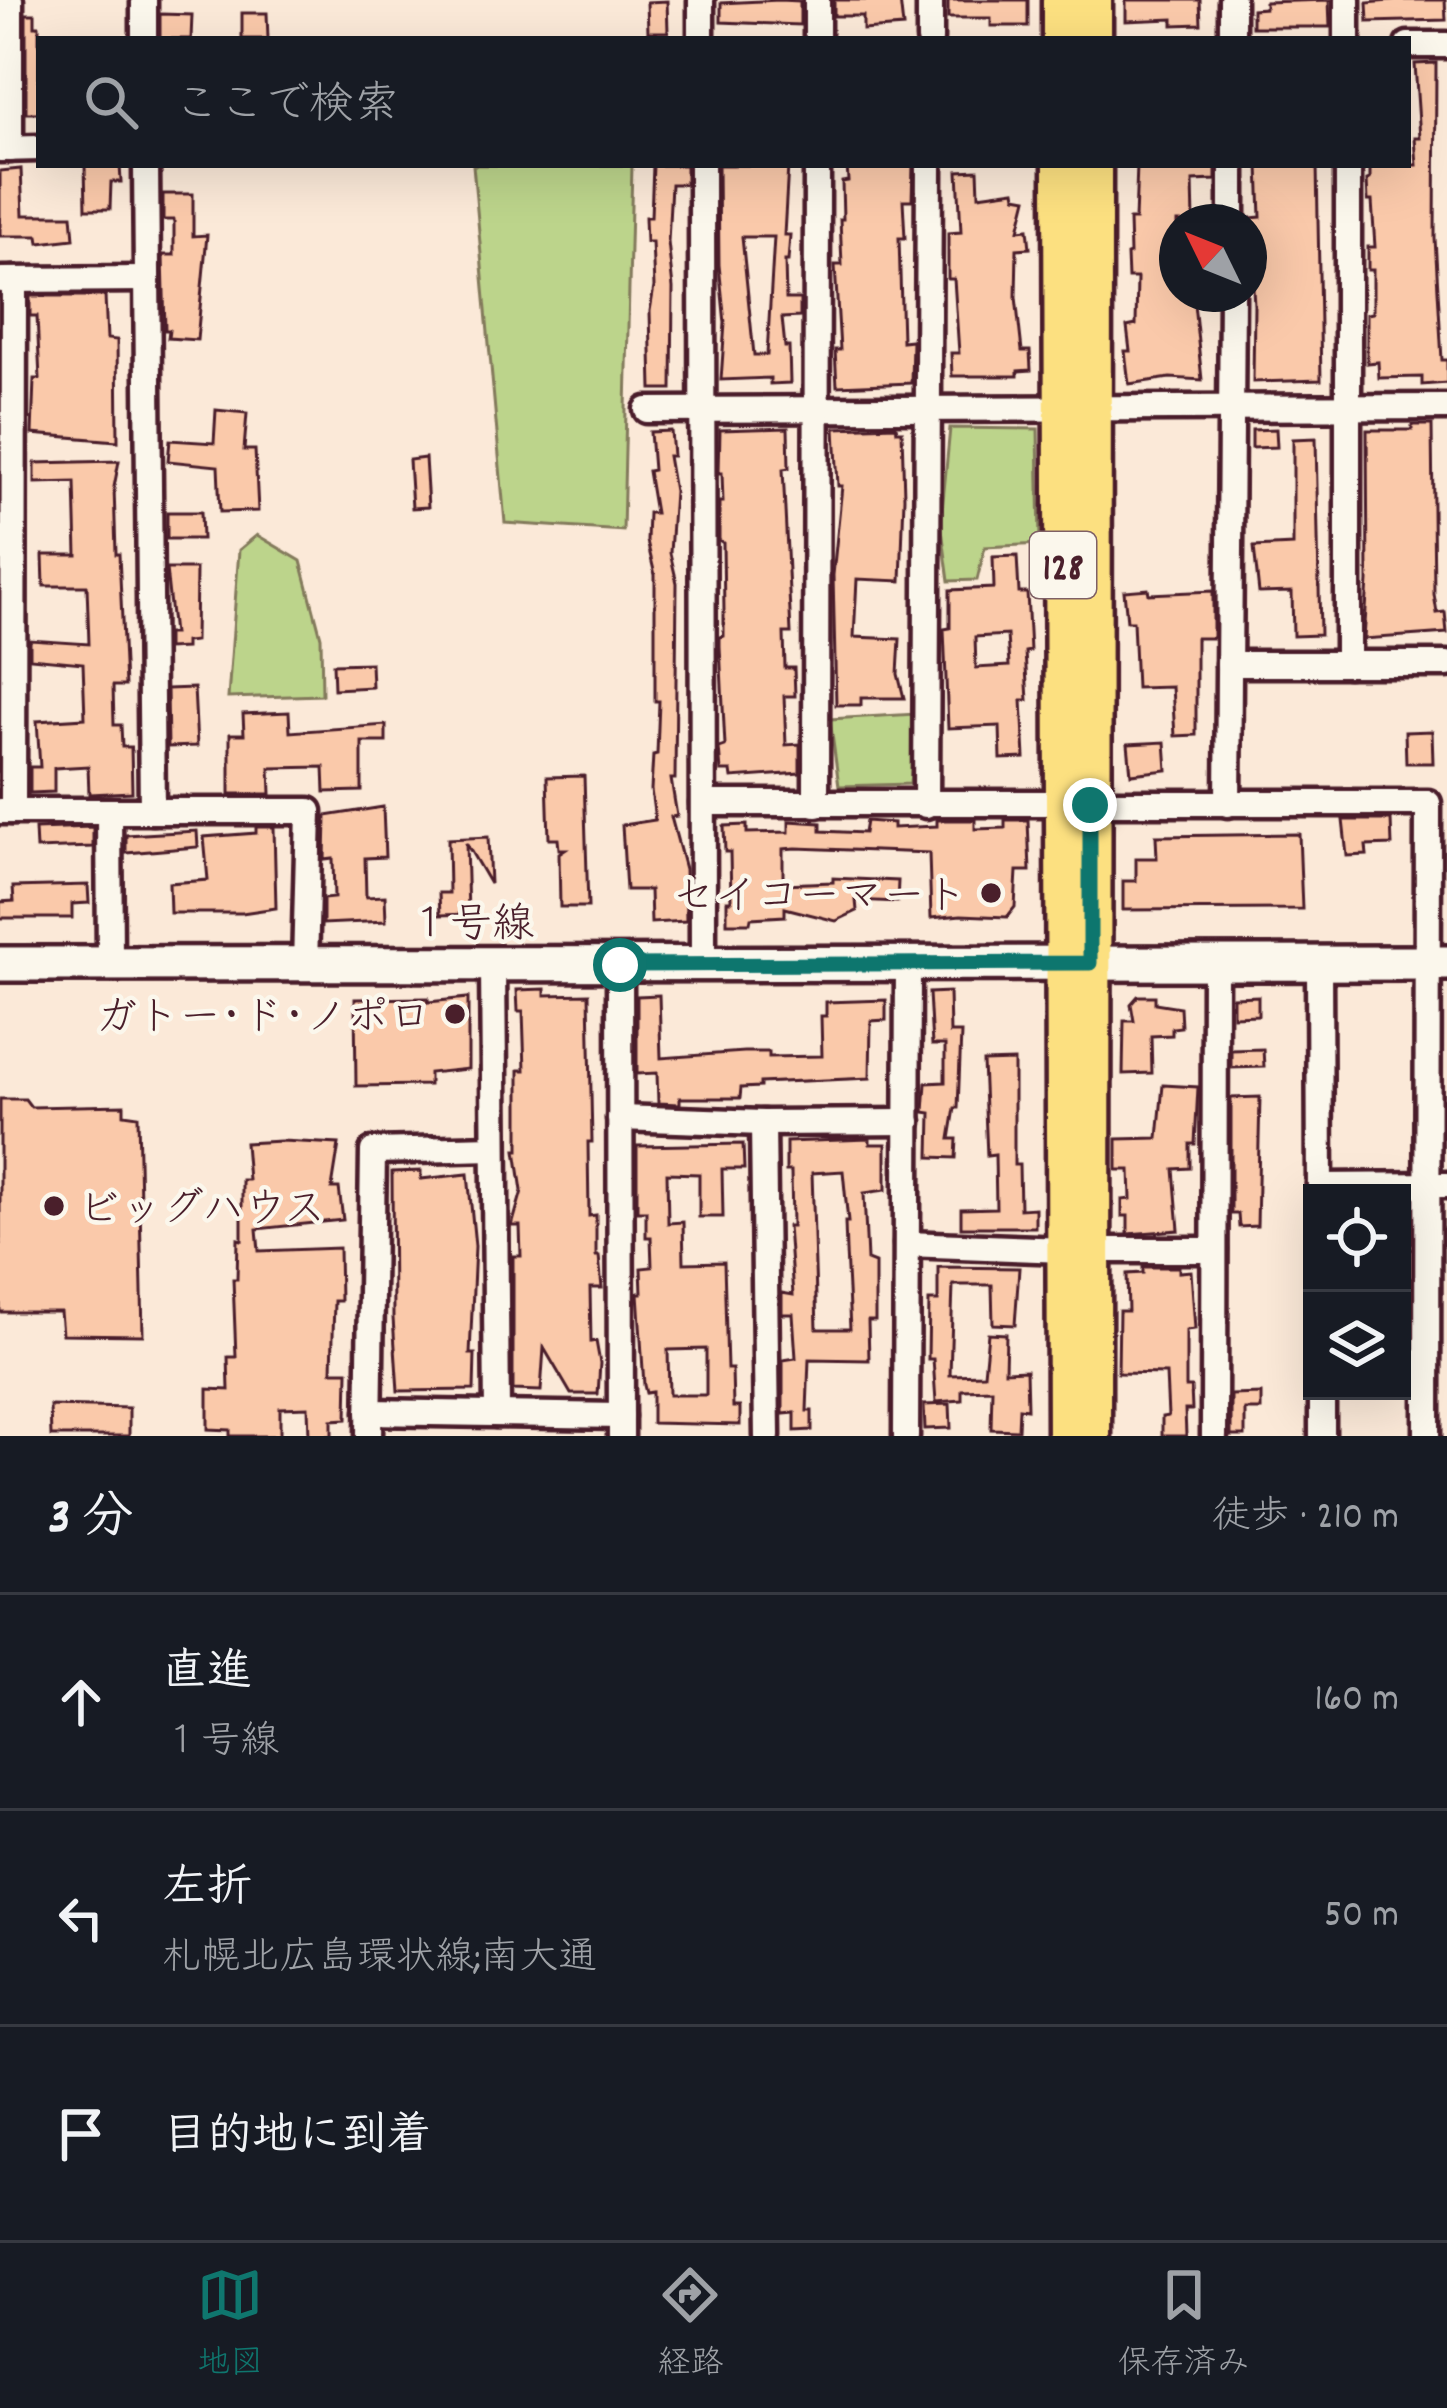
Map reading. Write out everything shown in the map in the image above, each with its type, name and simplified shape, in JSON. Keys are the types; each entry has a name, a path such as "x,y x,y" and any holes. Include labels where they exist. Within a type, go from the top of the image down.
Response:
{"main road":[{"path":"1061,0 1061,36"},
{"path":"1093,0 1093,36"},
{"name":"128","path":"1062,168 1077,409 1079,1250 1092,1436"},
{"name":"128","path":"1077,409 1093,168"},
{"name":"128","path":"1066,1436 1079,1250"}],"street":[{"path":"10,0 5,149 36,148"},
{"path":"144,0 144,36"},
{"path":"701,0 701,36"},
{"path":"817,0 817,36"},
{"path":"930,0 930,36"},
{"path":"1232,0 1232,36"},
{"path":"1347,0 1347,36"},
{"path":"1411,45 1447,45"},
{"path":"146,168 152,811"},
{"path":"702,168 703,965"},
{"path":"816,804 817,168"},
{"path":"926,805 929,168"},
{"path":"1232,168 1232,204"},
{"path":"1348,168 1348,664"},
{"path":"147,279 7,280 7,811 309,811 304,966"},
{"path":"1228,804 1232,312"},
{"path":"647,410 1447,407"},
{"path":"1229,664 1447,664"},
{"path":"703,803 1428,803 1436,963 1437,1185 1426,1436"},
{"path":"109,811 110,962"},
{"name":"１号線","path":"0,964 1436,963"},
{"path":"1214,1436 1215,964"},
{"path":"1319,964 1320,1184"},
{"path":"494,1148 374,1151 369,1424 497,1414 621,1426 620,965"},
{"path":"906,1436 908,965"},
{"path":"493,966 497,1414"},
{"path":"620,1118 908,1122"},
{"path":"763,1123 767,1436"},
{"path":"907,1244 1214,1250"},
{"path":"1322,1400 1322,1436"}],"green space":[{"path":"473,168 632,168 623,531 505,523"},
{"path":"950,428 1038,429 1040,544 985,547 977,580 949,581 941,522"},
{"path":"257,535 301,561 321,637 322,695 228,698 239,550"},
{"path":"916,714 910,784 839,786 830,719"}],"building":[{"path":"834,0 900,0 903,27 863,30 863,16 834,16"},
{"path":"948,0 1028,0 1028,26 991,26 991,18 948,18"},
{"path":"1126,0 1200,0 1201,24 1173,25 1173,19 1126,21"},
{"path":"1329,0 1330,27 1252,27 1252,9 1265,8 1265,2"},
{"path":"1445,0 1446,20 1368,22 1367,3"},
{"path":"667,1 668,32 648,32 647,2"},
{"path":"800,1 800,25 721,22 721,3"},
{"path":"242,13 267,13 268,36 242,36"},
{"path":"26,14 35,14 35,26 39,26 36,113 26,113"},
{"path":"160,14 192,15 191,36 160,36"},
{"path":"1436,63 1435,238 1442,360 1447,360 1447,383 1422,385 1422,377 1379,378 1378,362 1367,363 1367,314 1373,313 1368,247 1375,247 1367,180 1370,168 1417,165 1415,64"},
{"path":"85,168 120,168 121,182 111,182 110,209 86,209"},
{"path":"653,168 686,168 686,184 671,184 672,389 652,389 654,287 652,242 646,242 645,217 651,217"},
{"path":"718,168 788,168 786,299 800,299 800,317 782,318 790,383 770,384 770,378 721,380 725,323","holes":["742,237 774,237 767,355 754,355"]},
{"path":"847,168 913,168 912,200 903,200 905,238 899,238 902,341 912,340 911,383 837,386 835,265 842,265 842,182 848,181"},
{"path":"1137,168 1216,168 1216,180 1193,181 1194,204 1159,204 1159,312 1195,312 1202,380 1170,378 1129,384 1125,351 1130,351 1127,327 1136,325 1137,278 1128,278 1129,220 1135,220"},
{"path":"1259,168 1317,168 1321,380 1253,382 1254,312 1267,312 1267,204 1260,204"},
{"path":"21,169 23,215 72,215 74,239 39,243 38,236 0,236 0,171"},
{"path":"978,170 979,195 1015,190 1016,196 1027,198 1019,230 1028,229 1030,248 1017,249 1016,297 1022,351 1030,351 1031,370 1018,371 1018,376 952,376 951,353 959,353 954,279 948,279 948,233 961,232 958,171"},
{"path":"163,194 193,194 193,236 207,235 197,340 168,338 169,330 165,330 163,255 174,255 174,220 163,220"},
{"path":"30,296 105,296 107,339 117,340 118,441 32,434 34,379 40,379 37,316 30,316"},
{"path":"216,410 247,413 244,450 255,450 258,511 220,512 218,466 168,461 170,440 214,443"},
{"path":"1412,425 1432,425 1434,594 1437,613 1445,612 1447,633 1364,639 1367,430 1412,430"},
{"path":"896,426 902,431 901,581 857,579 854,637 900,639 898,674 904,698 861,698 861,705 836,705 833,575 842,486 838,486 835,428"},
{"path":"788,428 789,468 783,469 791,633 784,633 785,668 794,668 795,696 784,696 786,745 800,744 800,773 732,778 731,771 721,771 719,748 725,746 720,430"},
{"path":"1276,429 1277,447 1252,448 1252,430"},
{"path":"671,431 670,553 677,583 675,779 671,779 677,816 671,817 685,869 686,921 651,923 650,890 626,890 622,825 655,820 651,790 659,701 655,701 655,575 647,541 648,513 655,513 648,471 653,470 650,432"},
{"path":"1316,438 1320,635 1293,636 1292,592 1259,593 1254,547 1293,545 1293,439"},
{"path":"425,458 428,507 412,508 409,460"},
{"path":"119,461 114,487 125,686 113,686 114,725 121,725 122,747 131,747 132,792 89,794 88,766 54,768 54,792 30,793 30,767 40,767 37,721 85,718 83,663 30,658 30,640 89,644 87,586 44,586 43,555 77,555 75,482 35,483 35,463"},
{"path":"167,512 201,512 202,539 167,539"},
{"path":"1017,556 1019,593 1027,593 1028,700 1022,700 1025,758 1001,759 1000,726 948,728 944,629 950,628 950,590 994,588 993,557","holes":["1007,635 1009,666 976,668 975,637"]},
{"path":"166,569 196,569 195,641 185,642 185,648 167,649 167,634 173,634"},
{"path":"1148,589 1149,594 1213,591 1213,638 1196,638 1196,735 1175,736 1172,687 1136,688 1133,621 1127,621 1124,591"},
{"path":"371,663 372,687 334,689 333,664"},
{"path":"194,688 197,746 168,747 167,689"},
{"path":"289,712 290,732 386,725 386,742 362,742 362,791 325,792 324,767 270,768 271,794 230,794 230,734 244,734 243,714"},
{"path":"1432,731 1433,763 1406,763 1405,732"},
{"path":"1165,742 1167,770 1131,774 1128,744"},
{"path":"584,776 588,907 560,907 559,853 565,849 559,849 558,839 549,839 547,777"},
{"path":"383,807 385,857 365,858 366,897 385,896 386,921 323,924 323,899 334,898 333,859 325,860 326,816"},
{"path":"937,820 975,820 975,829 1005,828 1005,820 1028,820 1030,871 1017,871 1015,907 1007,917 931,918 929,853 796,848 783,849 783,884 833,882 833,878 898,881 897,902 856,900 857,911 836,921 785,908 785,916 727,923 730,852 725,852 724,826 747,825 747,833 789,832 789,821 821,823 821,831 864,833 866,821 893,823 893,828 937,826"},
{"path":"1343,820 1391,820 1392,845 1366,846 1367,855 1347,856"},
{"path":"93,827 93,847 36,849 35,829"},
{"path":"256,827 274,827 276,908 170,913 169,883 208,880 204,837 256,833"},
{"path":"197,831 198,847 126,853 126,835"},
{"path":"1299,834 1302,909 1123,910 1123,881 1136,881 1136,858 1157,858 1156,836"},
{"path":"488,837 490,884 466,843 468,914 440,915 439,893 449,893 448,839"},
{"path":"88,885 89,903 72,904 72,918 0,918 0,902 14,901 13,887"},
{"path":"545,989 545,995 589,994 589,1216 596,1215 602,1288 590,1288 591,1342 596,1341 600,1363 598,1394 571,1394 544,1348 541,1391 513,1390 513,1256 521,1256 520,1226 512,1226 522,1191 516,1150 519,1070 525,1070 523,1011 518,1011 517,990"},
{"path":"949,992 950,1033 961,1033 958,1108 950,1139 957,1139 956,1158 930,1157 931,1113 924,1112 926,1083 945,1082 945,1045 932,1045 929,993"},
{"path":"659,995 661,1058 744,1052 769,1052 769,1057 822,1056 821,1016 826,1016 826,1002 886,1000 886,1020 871,1021 870,1078 760,1083 760,1087 741,1088 740,1098 680,1098 680,1104 658,1103 657,1073 637,1074 637,996"},
{"path":"1138,996 1155,996 1155,1003 1180,1007 1181,1027 1172,1028 1172,1035 1151,1036 1152,1073 1123,1074 1124,1021 1134,1021 1131,1004"},
{"path":"1258,996 1258,1015 1233,1016 1233,997"},
{"path":"428,998 428,1002 468,998 468,1069 429,1073 429,1085 356,1086 355,999"},
{"path":"1263,1049 1264,1067 1231,1068 1231,1050"},
{"path":"1014,1061 1014,1165 1019,1165 1020,1209 1035,1208 1035,1227 961,1227 961,1209 996,1208 995,1155 987,1156 983,1062"},
{"path":"1163,1085 1198,1087 1190,1168 1174,1169 1179,1230 1128,1234 1122,1200 1131,1199 1130,1170 1117,1170 1117,1139 1158,1138"},
{"path":"1260,1097 1257,1226 1239,1227 1238,1214 1231,1214 1231,1098"},
{"path":"0,1099 25,1099 31,1107 124,1105 124,1114 138,1116 143,1335 62,1334 60,1312 0,1312"},
{"path":"870,1139 870,1144 886,1144 886,1190 864,1193 867,1260 875,1263 869,1360 809,1359 807,1411 812,1411 812,1430 795,1431 795,1413 783,1414 783,1360 796,1358 793,1314 782,1314 782,1293 793,1295 788,1226 792,1226 791,1171 786,1171 786,1142","holes":["843,1171 850,1329 817,1329 812,1173"]},
{"path":"245,1143 339,1144 332,1188 339,1188 343,1220 257,1229 259,1251 339,1248 340,1301 334,1301 332,1371 348,1371 347,1419 332,1420 332,1436 309,1436 308,1407 280,1408 280,1436 230,1436 230,1430 208,1429 208,1389 229,1390 228,1357 236,1357 233,1279 237,1279 238,1239 242,1240 242,1180 248,1180"},
{"path":"743,1144 744,1169 722,1169 723,1217 699,1217 699,1174 667,1173 668,1223 683,1222 684,1263 724,1262 727,1369 732,1369 733,1407 740,1407 740,1425 652,1423 652,1392 646,1393 644,1385 638,1293 642,1293 641,1268 652,1267 651,1237 646,1237 646,1211 637,1211 637,1146","holes":["706,1349 706,1395 669,1395 668,1350"]},
{"path":"421,1171 421,1179 468,1174 475,1246 470,1354 475,1354 474,1390 398,1391 392,1172"},
{"path":"938,1267 1019,1268 1015,1325 993,1324 992,1285 953,1285 950,1375 984,1374 988,1333 1006,1334 1005,1371 1026,1370 1027,1409 1019,1408 1018,1430 991,1429 992,1389 962,1390 962,1400 936,1402 933,1359 928,1359 929,1301 938,1301"},
{"path":"1143,1267 1191,1271 1195,1329 1186,1330 1186,1387 1191,1387 1192,1410 1185,1410 1186,1436 1162,1436 1162,1417 1168,1416 1166,1374 1118,1373 1119,1311 1128,1311 1127,1274 1143,1273"},
{"path":"1261,1394 1261,1410 1245,1410 1245,1436 1231,1436 1231,1395"},
{"path":"950,1404 951,1428 925,1429 924,1405"},
{"path":"50,1406 129,1408 129,1436 51,1436"}],"place":[{"name":"セイコーマート","path":"991,893"},
{"name":"ガトー･ド･ノポロ","path":"455,1014"},
{"name":"ビッグハウス","path":"54,1206"}],"route":[{"path":"620,965 1090,963 1090,805"}]}
